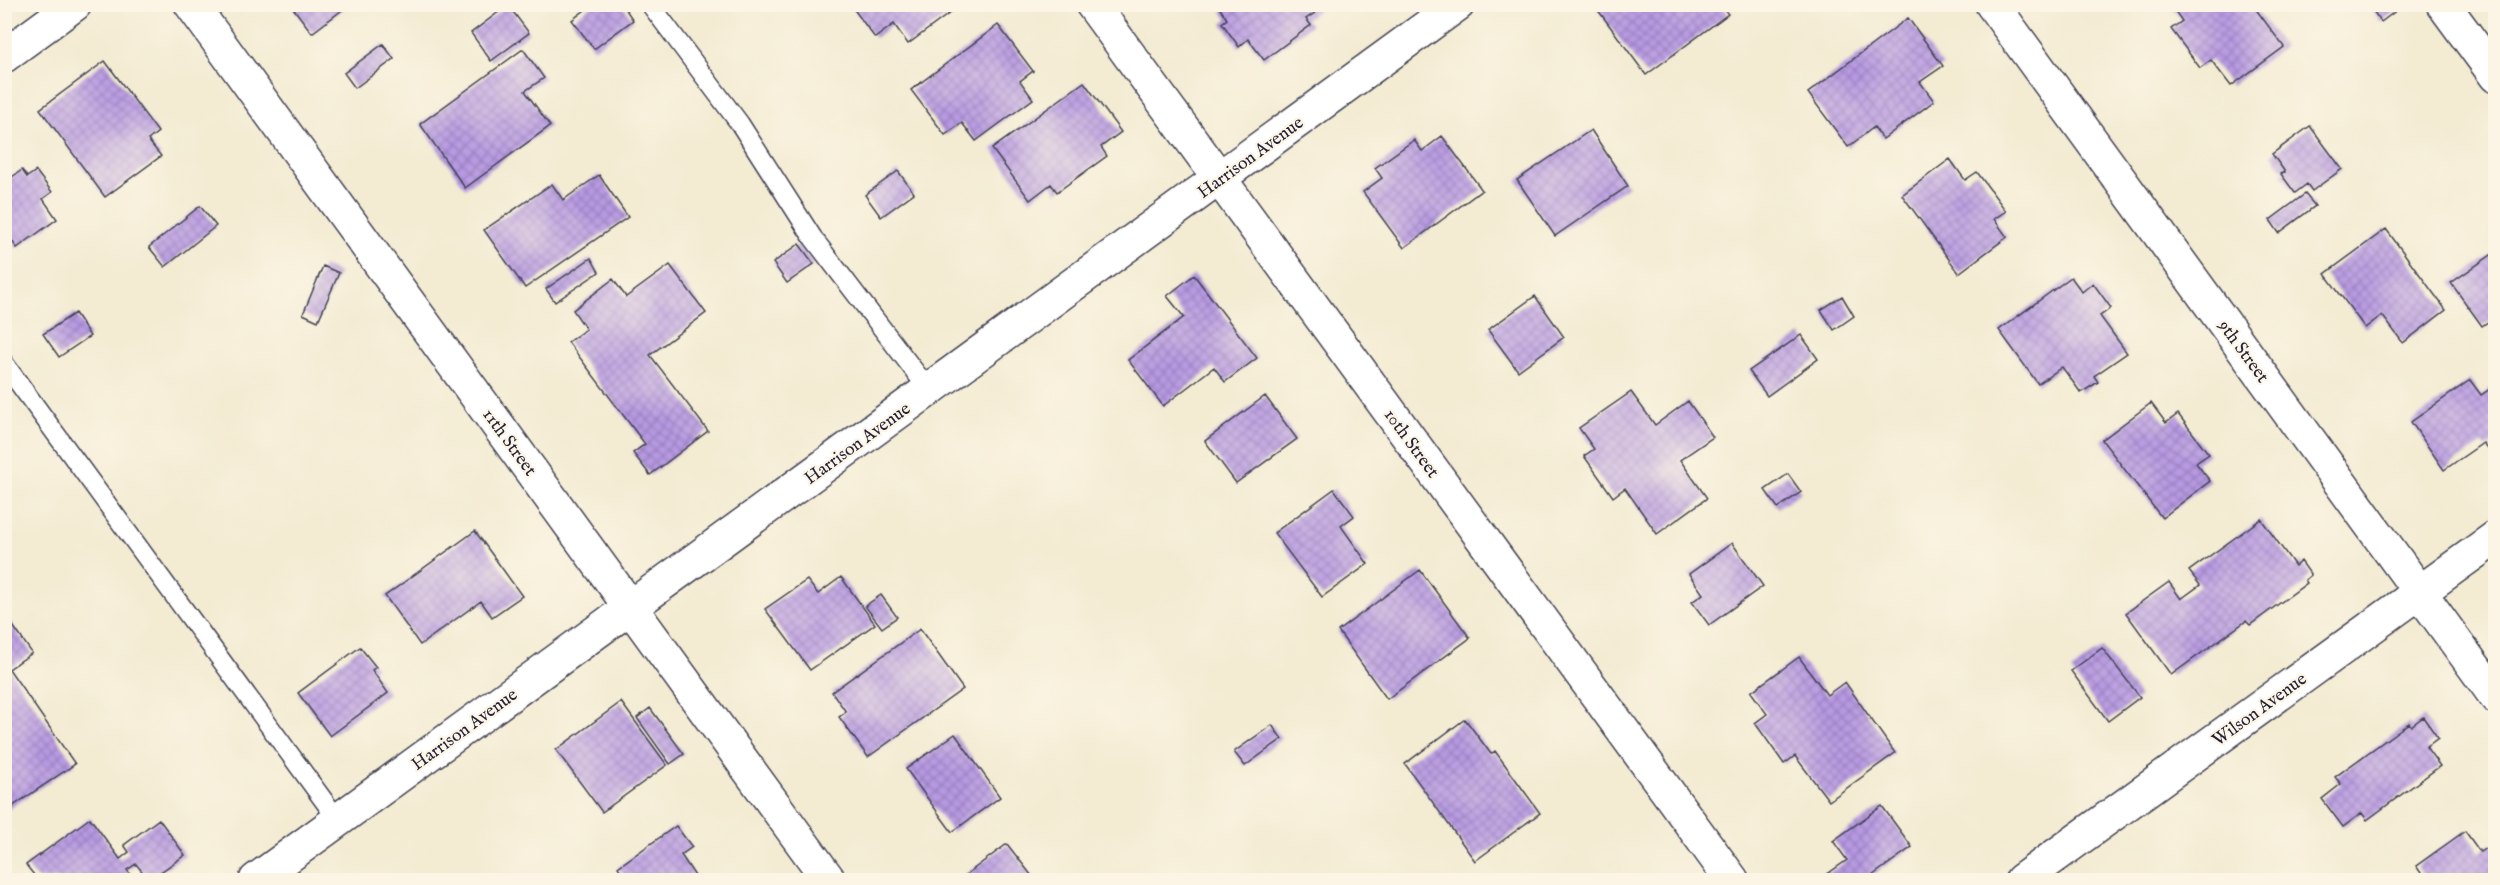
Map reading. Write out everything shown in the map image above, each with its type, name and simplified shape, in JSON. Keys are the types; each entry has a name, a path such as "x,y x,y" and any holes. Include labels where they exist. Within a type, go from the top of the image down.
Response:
{"street":[{"path":"4,56 75,4"},
{"name":"11th Street","path":"191,4 829,880"},
{"name":"10th Street","path":"1092,4 1732,880"},
{"name":"Harrison Avenue","path":"256,880 1458,4"},
{"name":"9th Street","path":"1992,4 2496,697"},
{"path":"2443,4 2496,76"},
{"name":"Wilson Avenue","path":"2022,880 2496,537"}],"lane":[{"path":"650,4 740,124 813,238 929,390"},
{"path":"4,363 338,820"}],"building":[{"path":"290,4 350,4 312,33"},
{"path":"593,4 622,4 633,20 594,49 572,20"},
{"path":"850,4 962,4 908,44 894,24 875,38"},
{"path":"1217,4 1319,4 1322,8 1306,19 1311,25 1264,60 1248,39 1239,47 1222,23 1227,19"},
{"path":"1597,4 1720,4 1728,14 1646,75 1595,6"},
{"path":"2170,4 2252,4 2284,47 2231,86 2211,60 2200,68 2171,29 2182,21"},
{"path":"2368,4 2405,4 2381,22"},
{"path":"508,5 529,33 491,61 471,33"},
{"path":"1908,18 1943,66 1920,82 1934,101 1883,139 1874,127 1848,147 1808,93"},
{"path":"998,25 1033,71 1020,81 1033,99 976,141 962,123 945,135 911,90"},
{"path":"383,44 394,59 355,88 344,73"},
{"path":"523,49 544,78 525,91 550,126 465,188 420,124"},
{"path":"105,61 158,132 148,140 161,156 105,197 40,109"},
{"path":"1084,82 1121,132 1101,147 1107,156 1057,192 1051,184 1030,200 992,149"},
{"path":"2310,126 2342,169 2312,191 2307,184 2295,193 2281,174 2285,172 2272,154"},
{"path":"1591,130 1628,186 1555,236 1517,180"},
{"path":"1442,136 1482,190 1404,248 1363,192 1382,178 1375,168 1414,140 1422,151"},
{"path":"1950,159 1965,180 1977,172 2006,211 1994,219 2007,237 1959,273 1902,195"},
{"path":"22,170 27,177 36,171 52,192 43,199 57,219 17,248 4,230 4,179 6,181"},
{"path":"898,171 914,193 881,217 865,195"},
{"path":"599,175 628,217 525,288 484,230 552,184 563,200"},
{"path":"2305,194 2315,206 2279,233 2270,220"},
{"path":"200,206 216,226 165,267 149,247"},
{"path":"2386,229 2446,310 2403,343 2382,315 2365,328 2325,274"},
{"path":"799,244 814,264 787,283 773,263"},
{"path":"2494,253 2496,255 2496,316 2482,326 2451,283"},
{"path":"591,258 599,272 555,302 546,289"},
{"path":"670,265 706,313 650,355 708,431 650,475 633,453 645,444 568,342 586,329 573,310 613,279 626,297"},
{"path":"323,266 339,273 318,321 303,314"},
{"path":"1194,275 1257,358 1225,382 1214,367 1163,406 1128,360 1184,317 1167,296"},
{"path":"2071,277 2082,292 2093,283 2111,308 2100,316 2127,353 2094,376 2098,382 2081,393 2062,367 2038,384 1999,330"},
{"path":"1535,296 1564,337 1518,371 1488,330"},
{"path":"1842,296 1854,316 1834,330 1821,310"},
{"path":"75,313 90,336 59,357 43,334"},
{"path":"1801,335 1818,359 1767,396 1749,371"},
{"path":"2470,380 2481,395 2496,385 2496,442 2487,448 2483,443 2444,470 2411,422"},
{"path":"1631,392 1655,425 1688,401 1713,437 1680,460 1707,498 1657,534 1625,488 1613,497 1584,456 1594,449 1579,428"},
{"path":"1265,396 1297,439 1236,483 1205,441"},
{"path":"2151,403 2166,423 2178,414 2209,454 2196,463 2210,481 2162,518 2102,440"},
{"path":"1788,474 1801,492 1778,508 1765,490"},
{"path":"1334,489 1354,516 1341,526 1368,564 1322,597 1274,533"},
{"path":"2261,519 2295,566 2301,561 2311,575 2305,580 2307,583 2250,625 2246,621 2171,675 2126,613 2169,582 2181,599 2200,585 2189,571"},
{"path":"475,531 522,596 492,617 481,601 420,645 385,596"},
{"path":"1732,543 1763,586 1709,625 1692,602 1703,594 1689,574"},
{"path":"1420,570 1470,638 1387,699 1338,631"},
{"path":"841,577 875,624 810,670 765,609 807,580 818,594"},
{"path":"881,595 897,617 882,628 865,606"},
{"path":"4,613 32,653 9,669 75,764 4,812"},
{"path":"920,629 963,689 868,757 839,717 846,712 832,692"},
{"path":"360,647 376,667 372,670 388,693 330,736 298,693"},
{"path":"2102,648 2140,697 2108,721 2071,671"},
{"path":"1799,657 1827,695 1845,682 1895,753 1829,801 1795,756 1784,764 1755,723 1767,714 1751,692"},
{"path":"621,702 667,765 602,812 556,750"},
{"path":"650,708 684,754 670,764 637,718"},
{"path":"2423,717 2438,738 2426,747 2440,766 2367,820 2362,813 2343,827 2322,799 2341,784 2335,777 2409,723 2411,726"},
{"path":"1465,719 1491,754 1495,751 1540,813 1475,861 1405,764"},
{"path":"1272,725 1282,739 1245,766 1234,752"},
{"path":"955,734 1000,797 952,832 906,769"},
{"path":"1882,806 1912,847 1869,878 1871,880 1826,880 1823,877 1847,860 1833,841"},
{"path":"90,818 120,859 129,852 124,845 159,819 185,855 149,880 136,864 127,870 135,880 38,880 26,865"},
{"path":"676,826 692,847 681,855 695,876 688,880 627,880 618,867"},
{"path":"2465,831 2480,852 2492,844 2496,849 2496,880 2426,880 2416,866"},
{"path":"1007,844 1035,880 960,879"}]}
